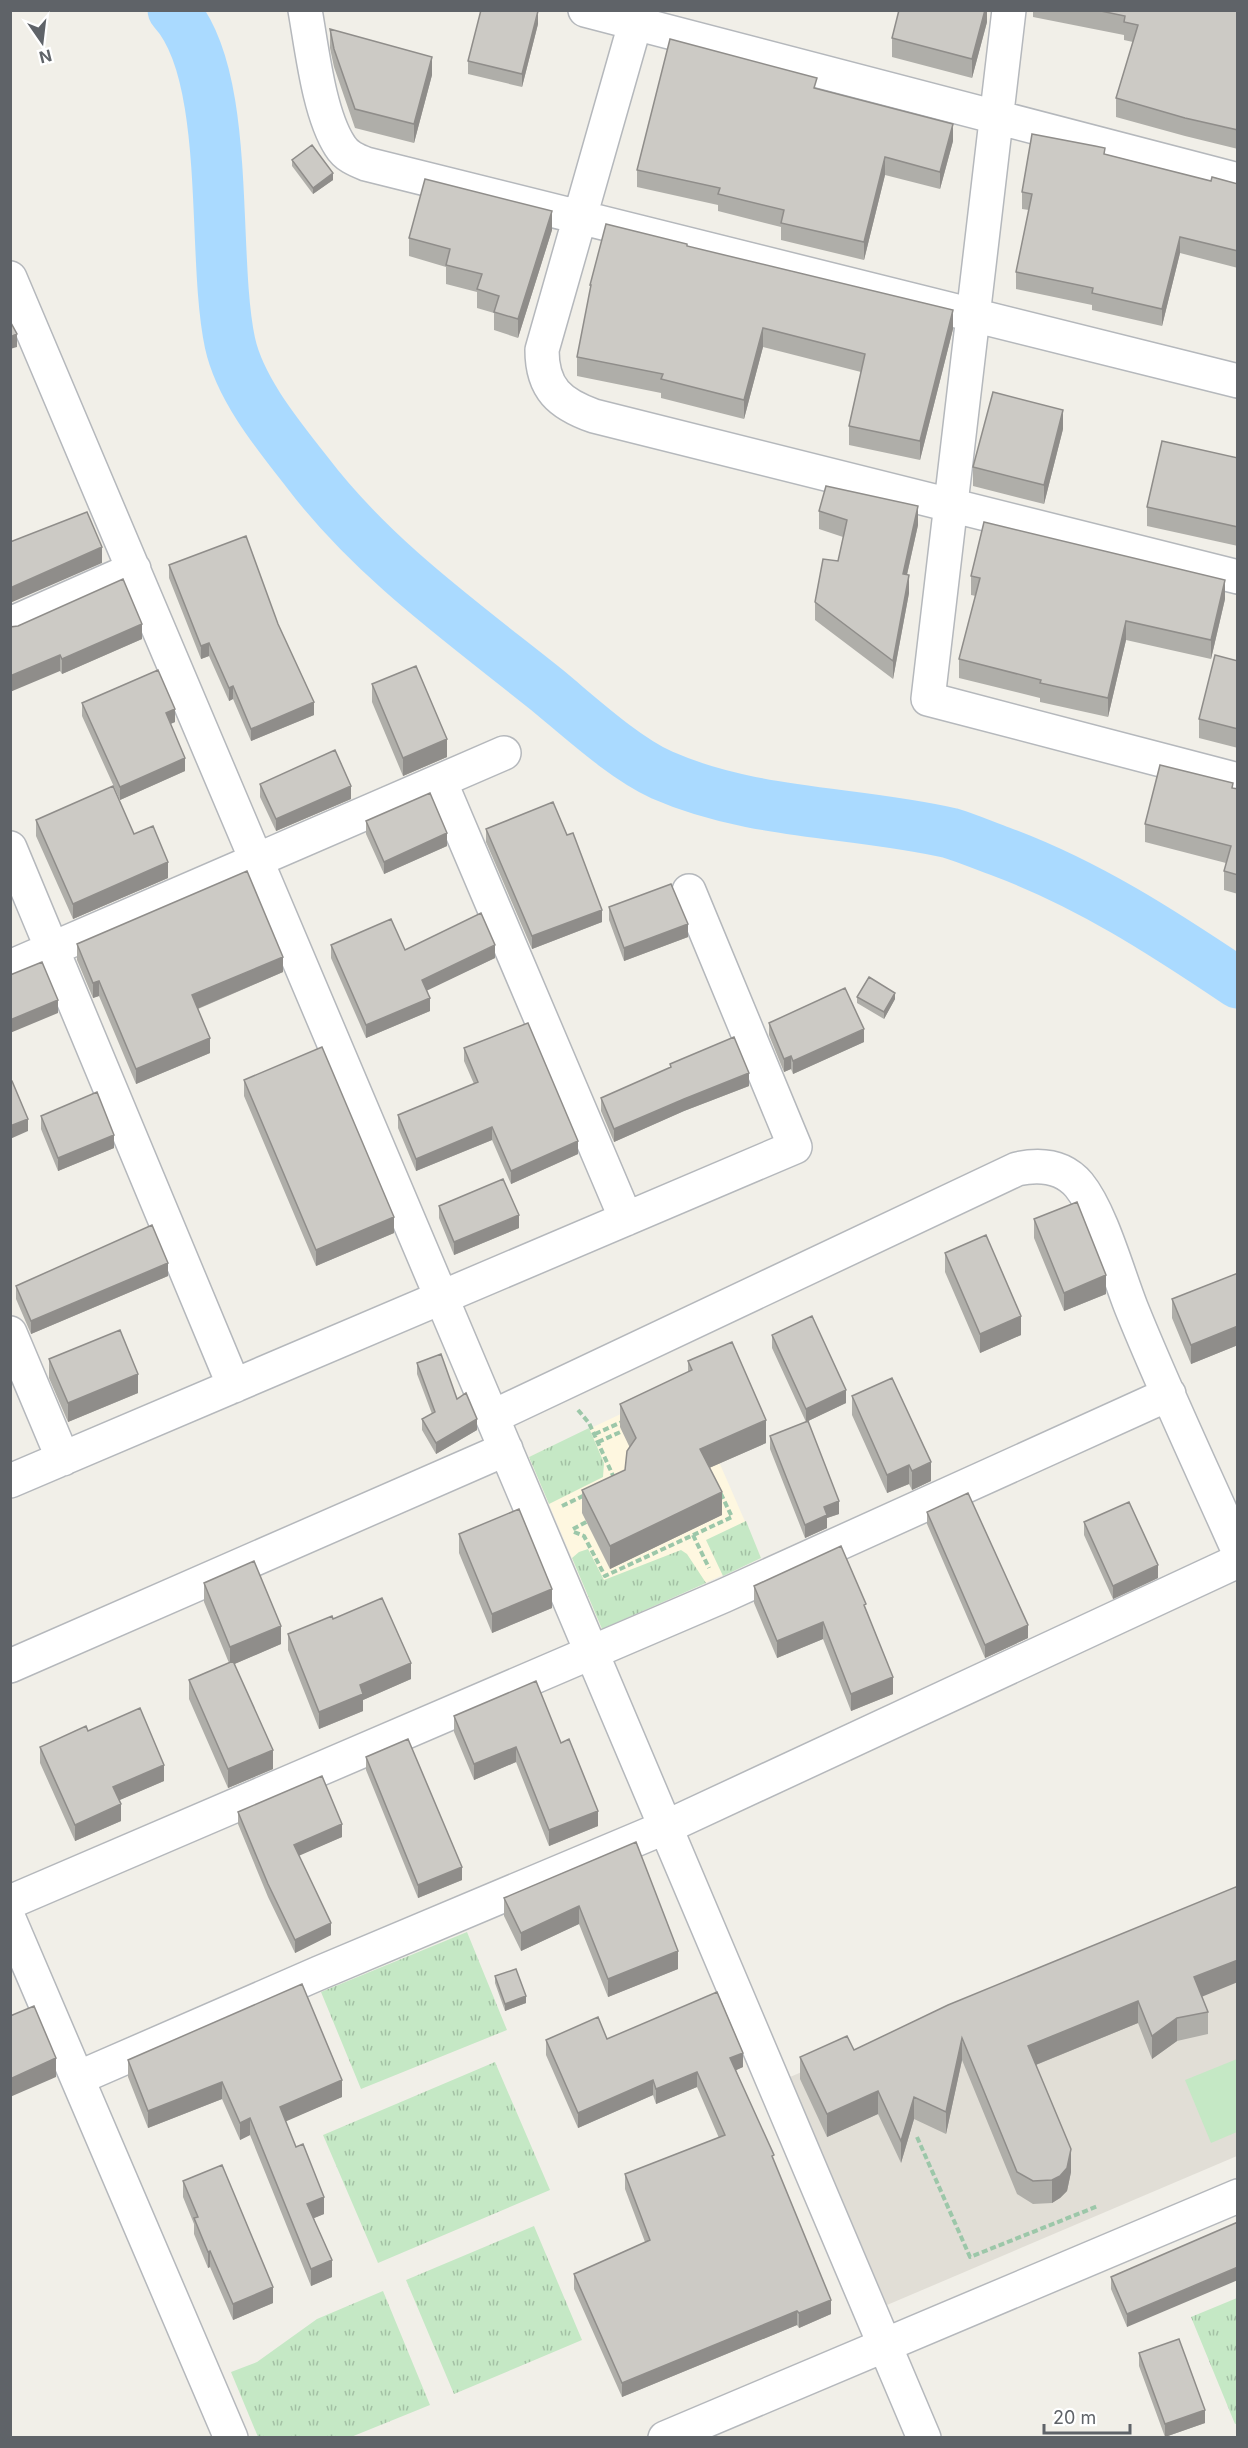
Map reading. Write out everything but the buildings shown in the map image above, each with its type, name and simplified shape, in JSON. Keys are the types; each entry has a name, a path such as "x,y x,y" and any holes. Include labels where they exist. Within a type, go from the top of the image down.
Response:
{"street":[{"path":"305,10 325,110 340,147 351,158 366,164 1238,381"},
{"path":"585,10 1238,180"},
{"path":"1009,10 928,699 1238,780"},
{"path":"635,24 542,350 542,364 546,380 556,394 570,407 594,416 1238,577"},
{"path":"10,278 924,2438"},
{"path":"10,624 134,569"},
{"path":"10,967 504,753"},
{"path":"440,781 626,1219"},
{"path":"10,848 234,1386"},
{"path":"10,1481 795,1147 689,891"},
{"path":"492,1417 1017,1169 1034,1165 1051,1167 1067,1174 1079,1185 1086,1196 1169,1394 1238,1550"},
{"path":"10,1333 63,1459"},
{"path":"10,1902 723,1596 1169,1394"},
{"path":"10,1666 506,1449"},
{"path":"78,2078 330,1968 666,1827 1238,1561"},
{"path":"10,1921 231,2438"},
{"path":"665,2438 1238,2196"}],"path":[{"path":"616,1480 595,1434 626,1420"},
{"path":"598,1442 635,1425"},
{"path":"625,1430 629,1439"},
{"path":"606,1485 616,1480 625,1483"},
{"path":"566,1523 570,1530 584,1536 605,1576 732,1517 718,1486"},
{"path":"562,1515 559,1507 587,1494"},
{"path":"587,1515 594,1529"},
{"path":"570,1530 590,1520"},
{"path":"693,1535 723,1596"},
{"path":"664,1541 667,1547"},
{"path":"917,2137 970,2257 1098,2206"}],"shaded area":[{"path":"685,1384 761,1558 602,1629 529,1457"},
{"path":"1237,1887 1237,2156 887,2305 790,2077"}],"green space":[{"path":"589,1428 604,1463 603,1477 549,1504 529,1457"},
{"path":"746,1521 761,1558 723,1576 706,1540"},
{"path":"588,1549 604,1580 681,1550 687,1554 706,1583 602,1629 572,1558"},
{"path":"467,1932 507,2030 361,2089 321,1992"},
{"path":"1237,2059 1237,2132 1211,2143 1185,2080"},
{"path":"495,2062 550,2190 378,2263 323,2135"},
{"path":"534,2226 582,2340 454,2394 406,2280"},
{"path":"383,2291 430,2405 351,2437 258,2437 231,2372 257,2362 317,2319"},
{"path":"1237,2298 1238,2423 1235,2424 1191,2317"}],"waterway":[{"path":"173,10 192,39 205,77 217,168 225,306 230,343 235,360 261,411 284,443 333,504 390,561 451,614 603,736 632,758 662,775 732,798 804,811 914,826 963,837 1034,865 1094,894 1124,910 1238,983"}]}
